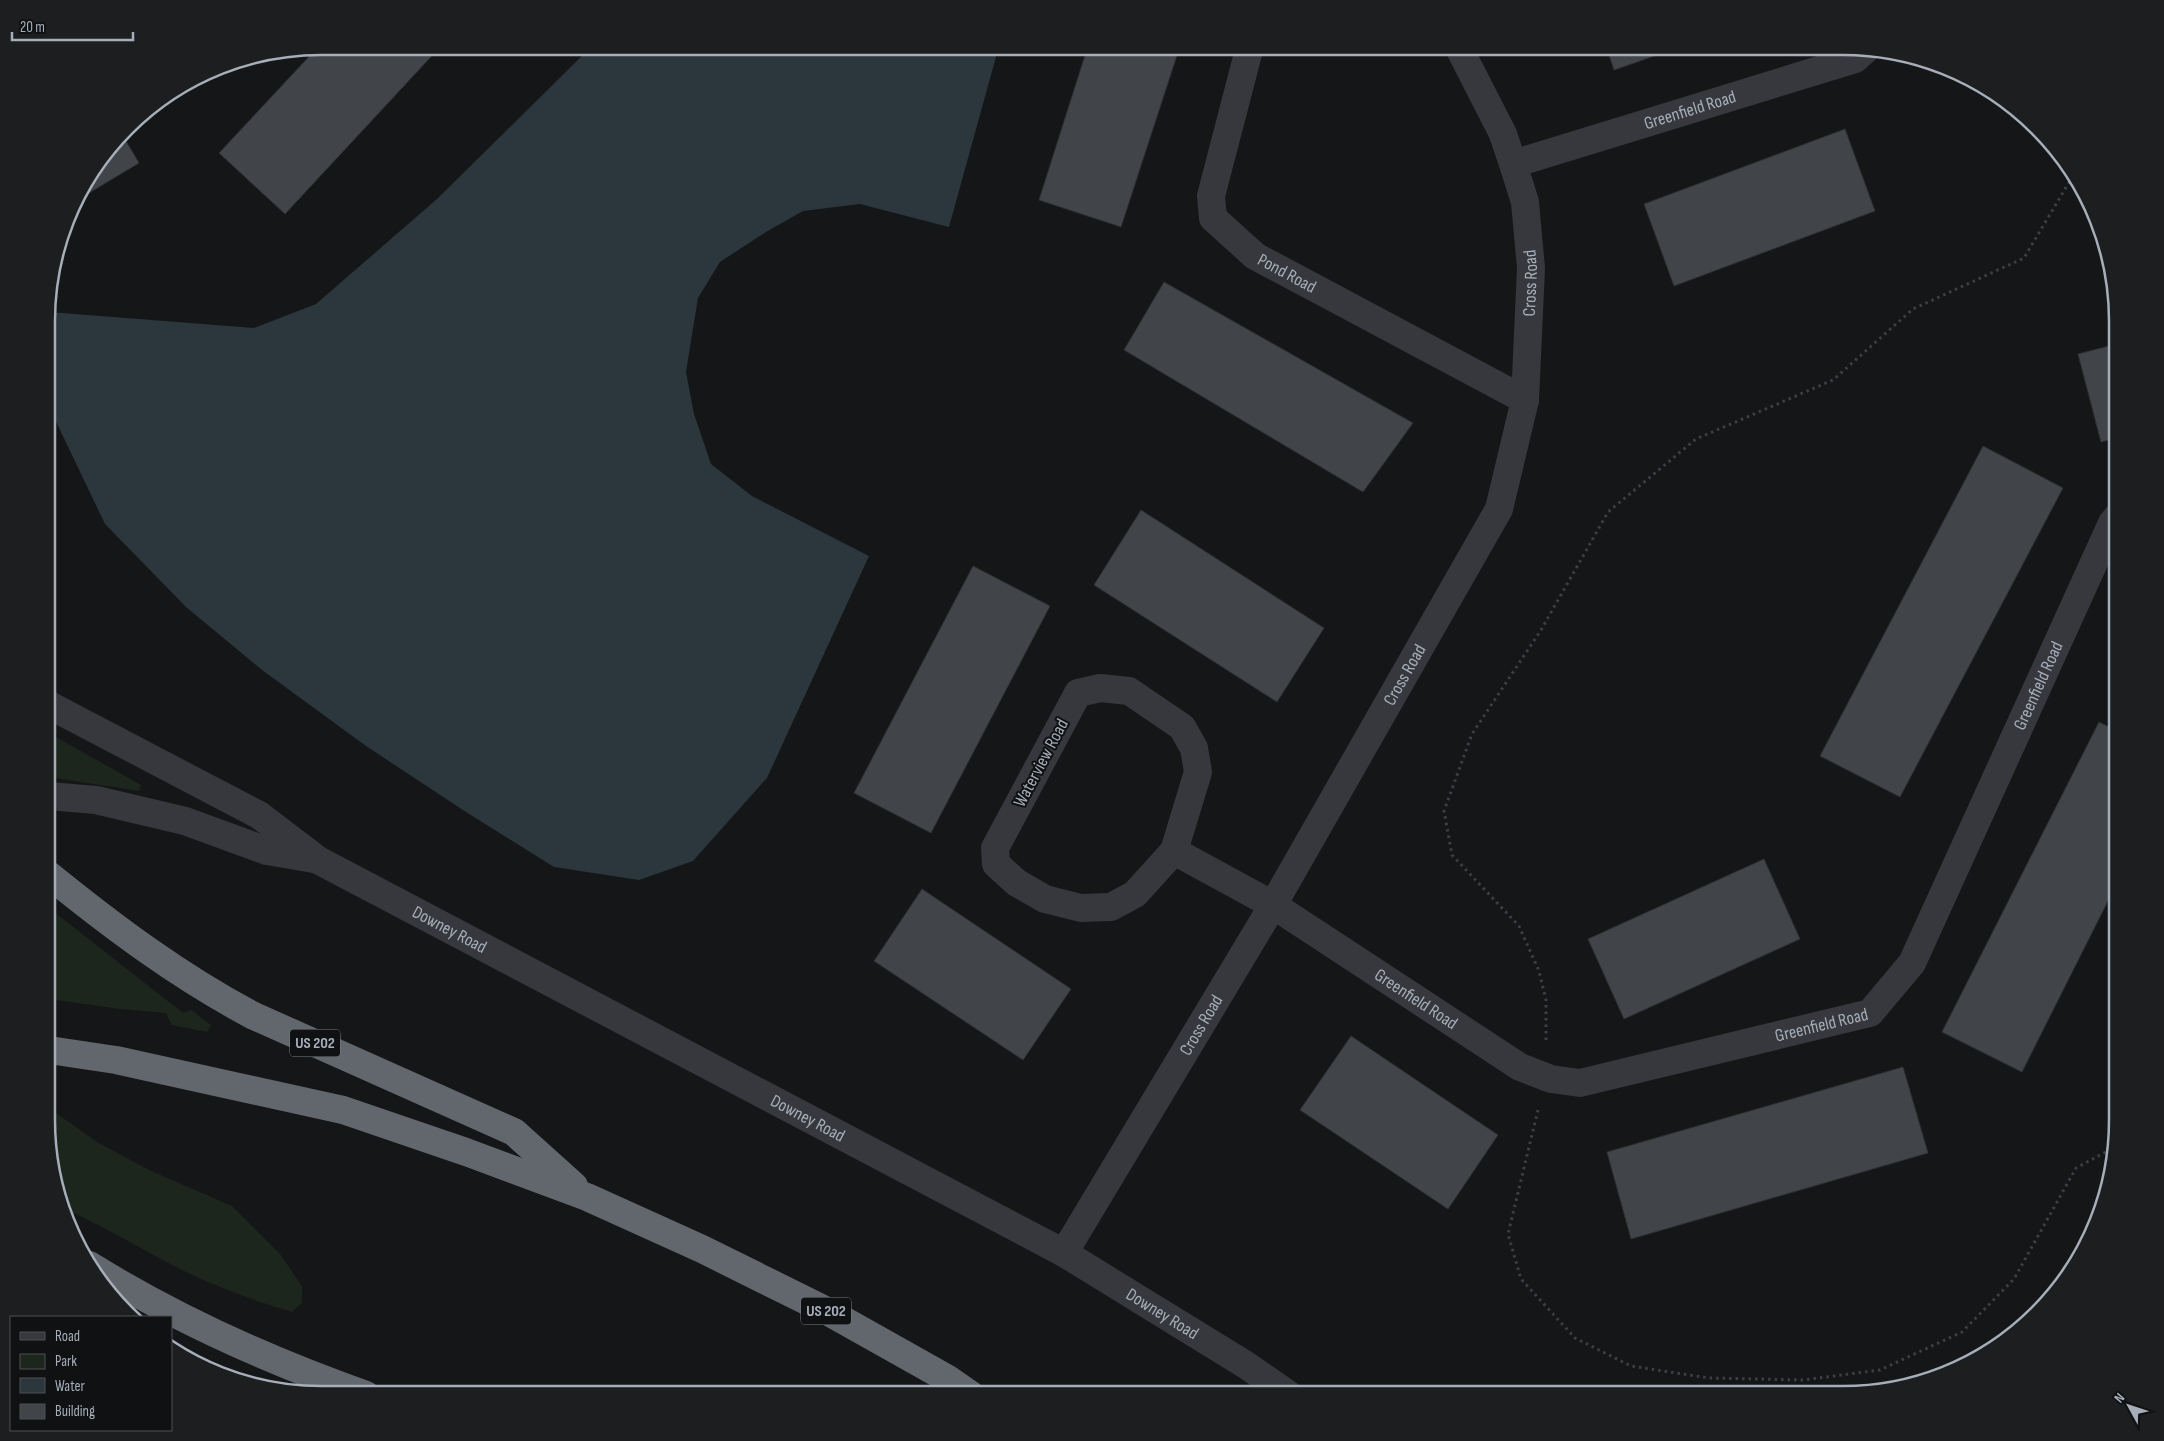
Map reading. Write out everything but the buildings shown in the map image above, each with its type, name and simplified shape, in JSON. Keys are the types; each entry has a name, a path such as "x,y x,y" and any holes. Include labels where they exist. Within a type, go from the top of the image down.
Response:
{"highway":[{"name":"US 202","path":"55,880 172,968 212,994 254,1016 514,1132 587,1197 702,1249 827,1311 959,1386"},
{"path":"55,1051 116,1060 343,1110 466,1152 587,1197"},
{"path":"104,1274 222,1337 314,1377 340,1386"}],"street":[{"name":"Pond Road","path":"1248,55 1211,196 1213,218 1255,256 1525,400"},
{"name":"Cross Road","path":"1064,1254 1273,905 1499,509 1525,400 1531,268 1525,202 1513,164 1503,134 1463,55"},
{"name":"Greenfield Road","path":"1513,164 1855,59 1858,56"},
{"name":"Greenfield Road","path":"1273,905 1520,1067 1546,1077 1580,1083 1870,1013 1912,963 2109,530"},
{"name":"Waterview Road","path":"1100,688 1129,691 1182,727 1194,748 1198,772 1174,851 1135,894 1111,907 1082,908 1045,899 1017,883 996,864 994,848 1078,693 1100,688"},
{"name":"Downey Road","path":"55,708 259,815 318,860 1064,1254 1246,1365 1276,1386"},
{"name":"Downey Road","path":"55,797 96,800 185,821 267,851 318,860"},
{"path":"1174,851 1273,905"}],"path":[{"path":"2069,182 2024,258 1913,309 1834,380 1696,439 1608,512 1541,630 1472,734 1444,811 1452,855 1519,926 1539,971 1546,1000 1546,1077 1508,1234 1520,1279 1575,1338 1631,1366 1709,1378 1803,1380 1880,1370 1962,1332 2014,1280 2076,1168 2107,1152"}],"green space":[{"path":"55,736 141,785 139,791 55,778"},
{"path":"55,913 183,1013 191,1010 211,1025 207,1032 172,1025 166,1013 55,1000"},
{"path":"55,1112 97,1142 149,1170 232,1206 280,1254 302,1286 302,1303 292,1312 222,1288 182,1270 72,1212 64,1189 57,1155"}],"water":[{"path":"583,55 997,55 949,227 860,204 803,211 720,262 698,298 686,372 694,414 711,464 752,496 869,556 767,778 693,861 639,880 554,867 366,746 262,670 186,607 105,524 55,420 55,313 254,328 316,304 437,199"}]}
